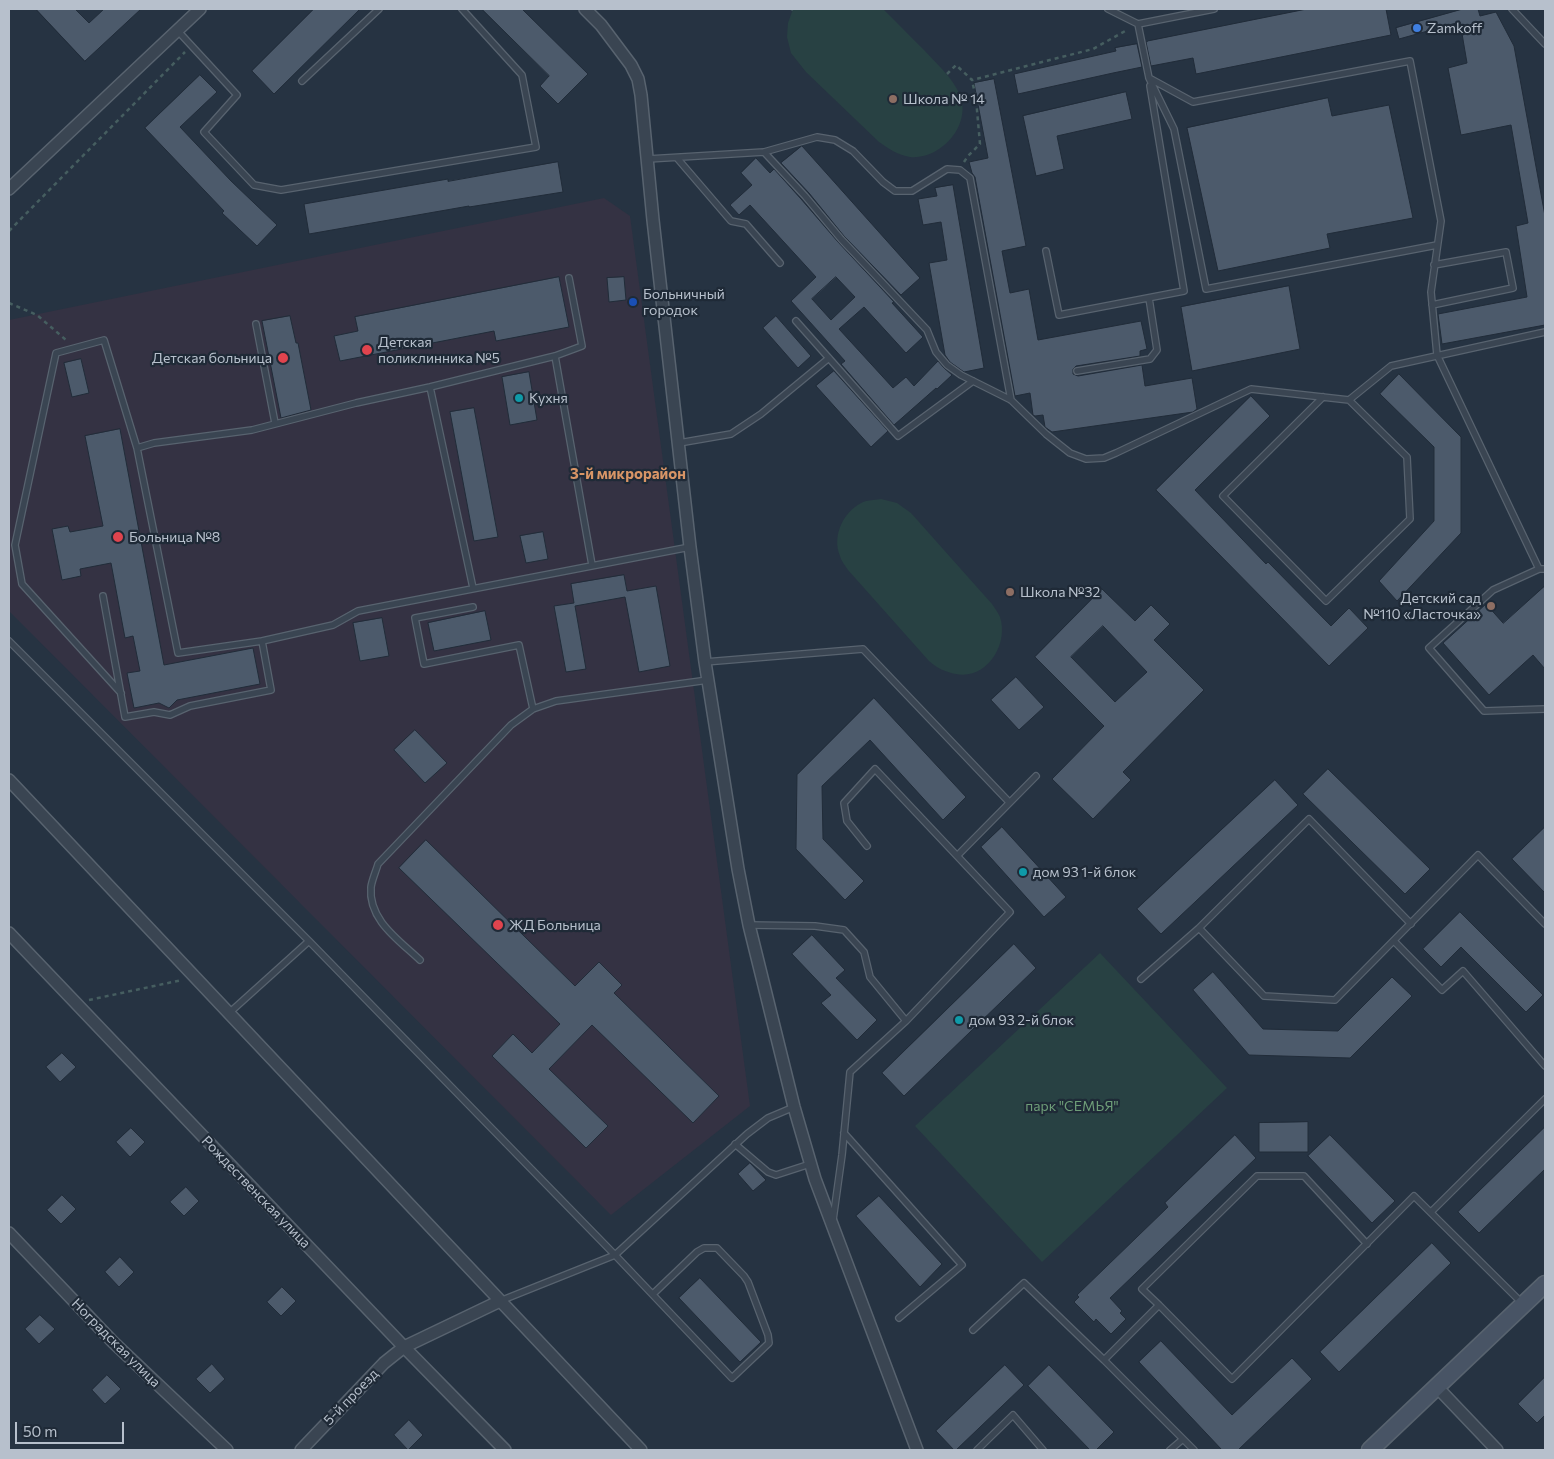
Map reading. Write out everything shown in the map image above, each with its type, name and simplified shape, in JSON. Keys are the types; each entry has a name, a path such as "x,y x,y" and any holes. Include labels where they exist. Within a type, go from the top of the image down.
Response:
{"main road":[{"path":"1370,1450 1524,1306 1545,1284"}],"street":[{"path":"10,186 200,9"},
{"path":"585,9 601,25 631,65 638,79 690,547 705,662 738,869 749,925 810,1164 917,1450"},
{"path":"9,780 641,1450"},
{"name":"Рождественская улица","path":"9,933 404,1347 505,1450"},
{"name":"Ноградская улица","path":"9,1234 113,1342 227,1450"},
{"name":"5-й проезд","path":"301,1450 384,1363 404,1347 500,1301"},
{"path":"1437,1388 1497,1450"}],"lane":[{"path":"302,81 379,9"},
{"path":"177,30 237,95 204,132 254,185 281,190 536,147 522,74 462,9"},
{"path":"1108,9 1138,24 1214,9"},
{"path":"1512,9 1545,44"},
{"path":"1046,250 1059,315 1184,291 1138,24"},
{"path":"1148,78 1194,102 1410,61 1441,221 1431,292 1437,355 1542,569 1493,590 1430,648 1484,711 1545,709"},
{"path":"1148,78 1174,129 1206,289 1437,245"},
{"path":"648,159 764,152 817,137 835,140 853,151 883,182 895,191 912,191 947,169 960,170 970,178 1011,400"},
{"path":"764,152 805,196 841,239 927,330 936,352 947,365 973,381 1011,400 1046,434 1070,453 1086,460 1104,458 1116,453 1251,389 1323,397 1348,400 1407,457 1410,520 1326,602 1223,496 1323,397"},
{"path":"677,158 731,221 746,224 780,263"},
{"path":"1432,304 1513,288 1506,252 1434,265"},
{"path":"137,448 154,443 252,430 356,403 555,356 582,346 570,278"},
{"path":"1077,371 1150,359 1157,350 1149,298"},
{"path":"796,321 898,436 973,381"},
{"path":"256,324 275,423"},
{"path":"1348,400 1391,366 1545,332"},
{"path":"121,693 22,584 15,546 56,352 104,340 137,448 178,653 262,641 333,626 358,611 690,547"},
{"path":"555,356 592,565"},
{"path":"679,443 731,434 761,414 828,358"},
{"path":"430,387 473,588"},
{"path":"103,596 125,718 154,712 170,715 190,706 270,690 262,641"},
{"path":"473,607 415,618 424,664 519,645 533,709"},
{"path":"9,641 309,941 653,1294 732,1378 769,1343 768,1335 748,1282 717,1248 704,1248 696,1252 653,1294"},
{"path":"705,662 863,649 1010,802"},
{"path":"420,960 384,926 374,908 371,887 378,864 511,725 533,709 556,701 708,680"},
{"path":"832,1225 850,1072 906,1021 1010,912 875,769 844,803 847,821 867,846"},
{"path":"957,856 1036,776"},
{"path":"1141,979 1199,928 1309,819 1411,924"},
{"path":"1199,928 1264,996 1336,1000 1478,855 1545,924"},
{"path":"749,925 815,926 844,930 864,952 870,977 906,1021"},
{"path":"228,1014 309,941"},
{"path":"1394,941 1442,990 1463,971 1545,1066"},
{"path":"1431,1212 1545,1099"},
{"path":"500,1301 615,1255 746,1134 768,1118 794,1107"},
{"path":"844,1133 962,1265 899,1318"},
{"path":"735,1144 768,1172 776,1175 810,1164"},
{"path":"1368,1244 1304,1176 1257,1176 1142,1289 1232,1379 1368,1244 1414,1196 1524,1306"},
{"path":"973,1330 1024,1284 1104,1360 1194,1450"},
{"path":"1104,1360 1158,1305"},
{"path":"977,1450 1013,1415 1043,1450"},
{"path":"1170,1450 1183,1439"}],"path":[{"path":"972,80 1093,49 1138,24"},
{"path":"9,230 191,45"},
{"path":"947,74 956,65 972,80 976,99 980,144 968,156 960,170"},
{"path":"9,303 37,314 74,348"},
{"path":"76,1003 194,977"}],"shaded area":[{"path":"604,198 630,216 750,1106 611,1215 9,611 9,320"}],"green space":[{"path":"793,9 883,9 939,66 957,88 963,107 957,129 951,139 932,153 910,157 898,153 879,142 806,72 791,53 787,37 788,23"},
{"path":"881,499 897,503 911,513 992,604 1000,617 1002,627 1001,638 993,658 986,666 967,674 956,674 938,668 929,661 842,561 837,540 846,516 858,505 866,501"},
{"name":"парк \"СЕМЬЯ\"","path":"1100,953 1227,1088 1042,1262 915,1126"}],"building":[{"path":"36,9 75,9 89,23 104,9 141,9 85,61"},
{"path":"314,9 360,9 274,94 252,71"},
{"path":"482,9 522,9 588,74 558,104 540,86 549,76"},
{"path":"1307,9 1386,9 1391,35 1196,74 1193,58 1151,66 1146,42 1148,41"},
{"path":"1463,9 1478,9 1480,16 1496,12 1514,46 1545,216 1545,325 1442,344 1438,314 1527,297 1516,226 1528,223 1511,125 1461,135 1448,68 1467,63 1460,22 1399,39 1396,28"},
{"path":"1137,44 1142,67 1018,94 1014,74 1116,51 1115,48"},
{"path":"200,75 217,92 180,127 231,181 277,225 257,246 222,213 224,211 145,128"},
{"path":"994,79 1026,246 1002,251 1010,293 1029,289 1038,340 1141,321 1147,349 1140,351 1140,356 1076,366 1073,369 1073,374 1078,376 1142,365 1145,386 1192,378 1197,409 1193,412 1052,432 1045,427 1043,415 1033,415 1030,393 1015,396 975,177 969,162 988,158 974,83"},
{"path":"1126,92 1132,119 1057,136 1064,169 1036,176 1023,116"},
{"path":"1328,98 1332,116 1389,105 1413,218 1327,234 1330,248 1218,271 1187,128"},
{"path":"802,146 920,278 901,295 844,236 809,193 781,163"},
{"path":"756,158 770,173 774,169 894,302 892,303 923,337 906,353 864,307 839,329 893,388 906,377 914,386 938,361 952,375 894,425 841,364 845,361 791,301 816,277 750,205 739,215 730,205 752,185 741,173","holes":["836,277 855,297 831,320 812,299"]},
{"path":"558,162 563,192 469,206 309,234 304,204"},
{"path":"953,185 984,368 964,372 950,362 945,355 929,263 947,260 941,222 923,225 918,199 937,196 935,188"},
{"name":"Детская поликлинника №5","path":"559,277 569,327 496,341 494,331 340,361 334,336 358,331 355,317"},
{"path":"624,277 626,300 609,302 607,278"},
{"path":"1289,286 1300,349 1192,371 1181,307"},
{"path":"290,316 296,343 298,343 311,410 281,418 262,321"},
{"path":"776,316 811,356 798,368 763,328"},
{"path":"81,359 89,393 72,397 64,363"},
{"path":"834,371 888,431 871,447 816,386"},
{"name":"Кухня","path":"529,372 537,420 510,425 502,377"},
{"path":"1399,374 1461,437 1461,533 1397,601 1379,581 1434,521 1434,447 1380,394"},
{"path":"1251,396 1270,416 1195,490 1266,564 1268,562 1331,626 1349,608 1368,628 1329,666 1156,490"},
{"path":"474,408 498,537 474,541 450,412"},
{"path":"120,429 164,665 253,648 260,684 177,700 169,708 159,703 134,708 127,673 140,671 133,636 125,638 111,563 80,569 81,576 62,580 52,529 68,526 70,532 103,526 85,436"},
{"path":"543,532 548,559 526,563 520,536"},
{"path":"624,575 627,591 656,586 670,666 639,672 625,597 575,606 586,669 566,672 554,606 574,603 571,584"},
{"path":"1545,586 1545,669 1533,655 1489,695 1443,643 1486,604 1503,623"},
{"path":"1102,589 1135,621 1151,605 1170,624 1154,640 1204,690 1123,772 1131,780 1093,819 1052,779 1104,726 1035,657","holes":["1103,626 1147,672 1115,702 1071,657"]},
{"path":"485,611 491,640 434,651 428,623"},
{"path":"382,618 389,656 360,661 353,623"},
{"path":"1016,677 1044,707 1019,730 991,700"},
{"path":"874,698 966,797 943,820 870,740 822,786 823,839 864,881 845,900 796,849 797,775"},
{"path":"415,730 447,763 425,783 394,750"},
{"path":"1328,769 1430,869 1405,894 1303,794"},
{"path":"1275,780 1298,805 1161,934 1137,909"},
{"name":"дом 93 1-й блок","path":"1002,827 1066,897 1044,917 981,847"},
{"path":"1545,827 1545,893 1512,859"},
{"path":"426,840 575,986 599,962 622,985 614,993 719,1096 693,1123 592,1025 549,1069 608,1126 586,1148 492,1056 513,1034 532,1053 560,1024 399,868"},
{"path":"1460,912 1543,995 1526,1012 1461,947 1441,967 1423,949"},
{"path":"812,935 845,970 836,978 877,1020 857,1040 821,1003 831,995 792,954"},
{"name":"дом 93 2-й блок","path":"1014,944 1036,968 904,1096 882,1073"},
{"path":"1213,972 1263,1029 1338,1031 1392,977 1412,996 1350,1058 1249,1055 1193,990"},
{"path":"62,1053 76,1067 60,1082 46,1067"},
{"path":"1308,1122 1308,1152 1259,1152 1259,1123"},
{"path":"1545,1127 1545,1169 1479,1233 1458,1212"},
{"path":"131,1128 145,1142 130,1157 116,1142"},
{"path":"1235,1135 1256,1158 1110,1298 1122,1311 1120,1313 1126,1319 1111,1334 1096,1319 1094,1322 1074,1302 1079,1297 1077,1295 1168,1207 1165,1203"},
{"path":"1330,1135 1395,1201 1372,1223 1308,1156"},
{"path":"750,1163 766,1180 753,1191 738,1174"},
{"path":"186,1187 199,1201 184,1216 170,1202"},
{"path":"62,1195 76,1209 61,1224 47,1210"},
{"path":"879,1196 942,1264 920,1287 856,1216"},
{"path":"1432,1243 1451,1263 1339,1372 1320,1352"},
{"path":"120,1257 134,1272 119,1287 105,1272"},
{"path":"700,1278 761,1342 740,1362 679,1298"},
{"path":"282,1287 296,1301 281,1316 267,1302"},
{"path":"40,1315 55,1329 39,1344 25,1329"},
{"path":"1161,1341 1232,1415 1292,1358 1312,1379 1238,1450 1222,1450 1139,1362"},
{"path":"212,1364 225,1379 210,1393 196,1379"},
{"path":"1005,1365 1024,1385 954,1450 936,1431"},
{"path":"1049,1365 1114,1432 1096,1450 1090,1450 1028,1386"},
{"path":"107,1375 121,1389 105,1404 92,1390"},
{"path":"1545,1377 1545,1415 1537,1423 1518,1404"},
{"path":"409,1420 423,1435 408,1450 394,1435"}],"place":[{"name":"Zamkoff","path":"1417,28"},
{"name":"Школа № 14","path":"893,99"},
{"name":"Больничный городок","path":"633,302"},
{"name":"Детская поликлинника №5","path":"367,350"},
{"name":"Детская больница","path":"283,358"},
{"name":"Кухня","path":"519,398"},
{"name":"Больница №8","path":"118,537"},
{"name":"Школа №32","path":"1010,592"},
{"name":"Детский сад №110 «Ласточка»","path":"1491,606"},
{"name":"дом 93 1-й блок","path":"1023,872"},
{"name":"ЖД Больница","path":"498,925"},
{"name":"дом 93 2-й блок","path":"959,1020"}],"district":[{"name":"3-й микрорайон","path":"628,474"}]}
